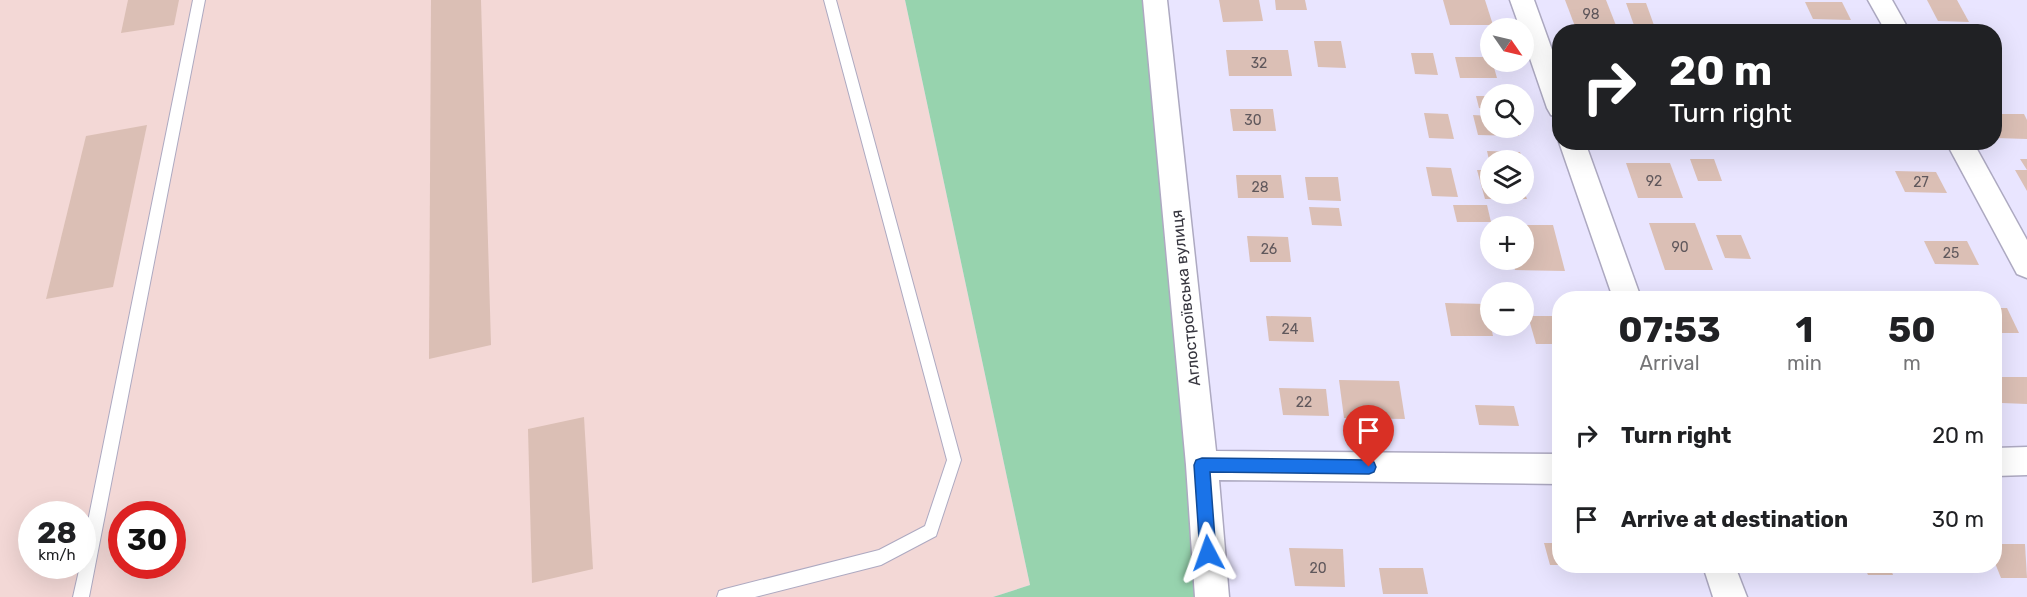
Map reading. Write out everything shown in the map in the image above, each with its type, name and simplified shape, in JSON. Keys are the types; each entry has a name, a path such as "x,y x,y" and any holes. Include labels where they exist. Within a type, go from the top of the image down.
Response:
{"street":[{"name":"Аглостроївська вулиця","path":"1155,0 1202,465 1212,597"},
{"path":"1522,0 1552,85"},
{"path":"1880,0 1894,24"},
{"path":"1575,150 1625,291"},
{"path":"1963,150 2027,266"},
{"path":"2002,462 2027,461"},
{"path":"1202,465 1552,469"},
{"path":"1721,573 1730,597"}],"lane":[{"path":"81,597 199,0"},
{"path":"725,597 881,557 931,531 954,460 830,0"}],"shaded area":[{"path":"0,0 905,0 1030,585 993,597 0,597"}],"green space":[{"path":"905,0 1155,0 1212,597 993,597 1030,585"}],"building":[{"path":"128,0 179,0 174,25 121,33"},
{"path":"431,0 481,0 491,345 429,359"},
{"path":"1219,0 1259,0 1263,21 1223,22"},
{"path":"1275,0 1305,0 1307,10 1276,10"},
{"path":"1443,0 1485,0 1491,18 1480,18 1480,25 1450,25"},
{"path":"1565,0 1606,0 1615,24 1574,24"},
{"path":"1927,0 1957,0 1969,22 1938,21"},
{"path":"1805,2 1842,2 1851,20 1813,19"},
{"path":"1626,3 1646,3 1654,24 1634,24"},
{"path":"1314,41 1341,41 1346,68 1318,67"},
{"path":"1226,50 1288,50 1292,76 1229,76"},
{"path":"1411,53 1433,53 1438,75 1415,74"},
{"path":"1455,57 1480,57 1480,72 1495,72 1497,78 1460,78"},
{"path":"1476,96 1480,96 1479,108"},
{"path":"1230,109 1273,109 1276,131 1233,131"},
{"path":"1424,113 1448,114 1454,139 1429,138"},
{"path":"2002,114 2024,114 2027,120 2027,139 2002,138"},
{"path":"1473,115 1480,115 1480,135 1478,135"},
{"path":"147,125 113,287 46,299 86,136"},
{"path":"1690,159 1714,159 1722,181 1698,181"},
{"path":"2020,159 2027,159 2027,170"},
{"path":"1626,163 1670,163 1683,198 1638,198"},
{"path":"1426,167 1451,168 1458,197 1432,196"},
{"path":"2015,170 2027,170 2027,191"},
{"path":"1895,171 1936,172 1947,193 1905,192"},
{"path":"1236,175 1281,175 1284,198 1238,198"},
{"path":"1305,177 1338,177 1341,201 1308,200"},
{"path":"1453,205 1487,205 1490,216 1480,216 1480,222 1457,222"},
{"path":"1309,207 1339,208 1342,226 1312,225"},
{"path":"1649,223 1695,223 1713,270 1665,270"},
{"path":"1534,225 1553,225 1565,271 1515,270 1534,270"},
{"path":"1716,235 1741,235 1751,259 1725,258"},
{"path":"1247,236 1288,237 1291,262 1250,262"},
{"path":"1924,241 1967,241 1979,265 1935,264"},
{"path":"1445,303 1480,304 1480,336 1451,336"},
{"path":"2002,308 2007,308 2019,333 2002,333"},
{"path":"1266,316 1311,317 1314,342 1269,341"},
{"path":"1534,316 1552,316 1552,344 1536,344"},
{"path":"2002,377 2027,377 2027,404 2002,403"},
{"path":"1339,380 1399,381 1405,419 1344,418"},
{"path":"1279,388 1326,389 1329,416 1283,415"},
{"path":"1475,405 1514,406 1519,426 1479,425"},
{"path":"584,417 593,569 532,583 528,429"},
{"path":"1544,543 1552,543 1552,565 1550,565"},
{"path":"2002,544 2025,544 2027,578 2001,578 1999,573 2002,573"},
{"path":"1289,548 1343,549 1345,587 1295,586"},
{"path":"1379,568 1423,568 1428,594 1383,594"},
{"path":"1867,573 1892,573 1893,575 1868,575"}],"route":[{"path":"1208,553 1202,465 1369,467"}]}
